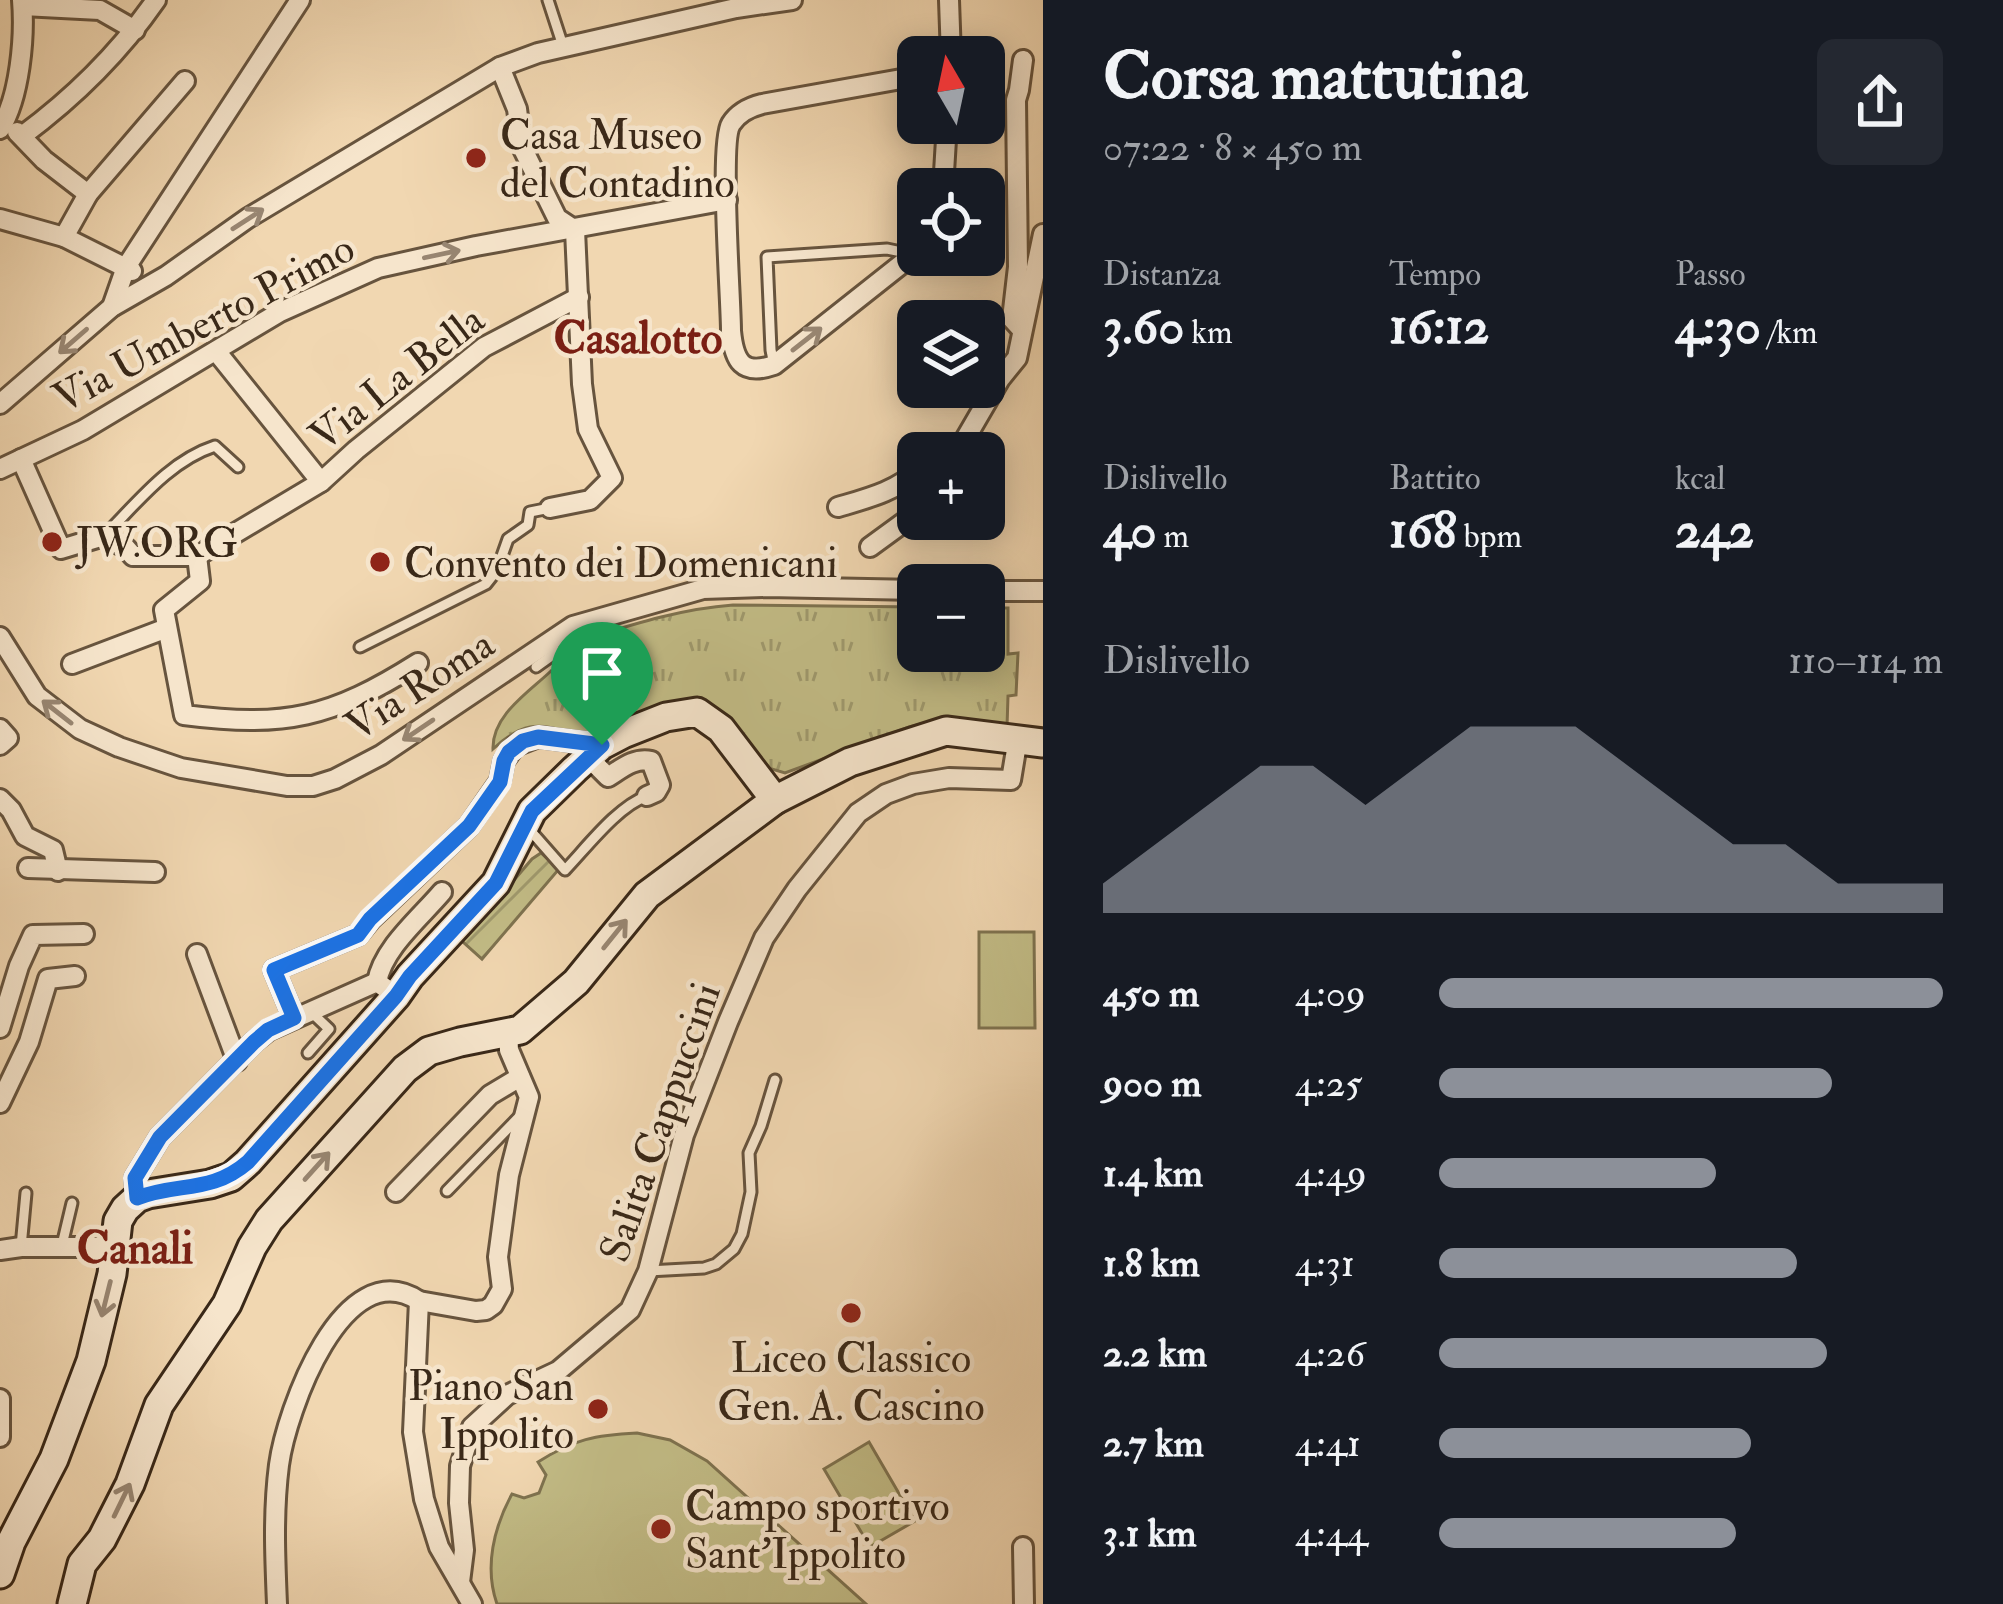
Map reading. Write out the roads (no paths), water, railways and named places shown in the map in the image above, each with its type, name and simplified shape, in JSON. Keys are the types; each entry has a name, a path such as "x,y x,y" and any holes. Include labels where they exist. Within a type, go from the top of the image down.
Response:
{"main road":[{"path":"0,1574 11,1519 49,1468 92,1360 112,1274 118,1221 125,1209 137,1198 231,1177 248,1162 386,989 410,976 496,883 532,811 595,751 666,717 697,712 721,729 775,800"},
{"path":"72,1604 82,1564 102,1539 130,1484 159,1405 227,1304 252,1247 269,1220 405,1069 430,1052 520,1030 576,982 647,895 775,800 850,762 931,734 961,730 1031,740"}],"street":[{"path":"22,136 53,113 135,30 156,0"},
{"path":"112,307 126,267 300,0"},
{"path":"0,404 112,307 248,218 500,67 564,47 792,0"},
{"path":"949,0 950,36"},
{"path":"88,194 3,124 16,75 22,3 99,5 135,30"},
{"path":"1022,60 1016,100 1018,266 1012,319 1022,330"},
{"path":"500,67 518,109 522,147 557,218 575,230 588,429 612,478 590,500 550,508"},
{"path":"897,80 762,104 748,108 732,123 726,139 727,200 738,361 757,369 775,365 897,268"},
{"path":"64,237 88,194 185,81"},
{"name":"Via Umberto Primo","path":"0,469 83,430 280,312 378,268 727,200"},
{"path":"0,219 64,237 150,284"},
{"path":"969,432 1017,358 1043,234"},
{"name":"Via La Bella","path":"189,556 321,482 484,347 579,297"},
{"path":"217,351 321,482"},
{"path":"21,459 61,549 104,536 134,556 189,556 200,581 164,610 184,715 232,721 292,719 373,692 418,663"},
{"path":"838,507 897,484"},
{"path":"870,547 897,527"},
{"name":"Via Roma","path":"0,638 37,696 80,729 182,768 313,786 381,755 573,626 703,589 897,590"},
{"path":"1005,591 1043,591"},
{"path":"72,664 167,628"},
{"path":"302,1015 274,970 358,935 461,836 500,782 509,752 523,741 538,737 595,751 608,777 628,764 651,761 660,785 647,796"},
{"name":"Salita Cappuccini","path":"472,1604 460,1582 464,1550 459,1503 460,1466 472,1427 507,1395 558,1371 630,1310 648,1271 684,1135 764,938 859,813 886,794 913,784 949,778 1011,780 1031,740"},
{"path":"0,799 25,836 53,850 58,871"},
{"path":"28,868 155,872"},
{"path":"137,1198 135,1178 160,1137 268,1030 386,989 379,970 442,892"},
{"path":"0,1028 33,935 84,934"},
{"path":"197,954 237,1061"},
{"path":"19,966 48,979 75,976"},
{"path":"0,1103 29,1042 48,979"},
{"path":"277,1604 274,1536 280,1462 289,1423 321,1347 368,1296 406,1293 419,1301 476,1311 486,1310 499,1298 498,1257 506,1193 529,1096 509,1050 508,1032"},
{"path":"396,1192 490,1095 520,1077"},
{"path":"0,1250 113,1247"},
{"path":"419,1301 413,1432 430,1523 460,1582"},
{"path":"0,1399 0,1437"},
{"path":"1023,1547 1024,1604"}],"lane":[{"path":"548,0 564,47"},
{"path":"775,365 767,257 897,250"},
{"path":"104,536 157,482 196,452 215,446 238,467"},
{"path":"360,646 486,584 497,570 508,538 528,525 530,512 550,508"},
{"path":"536,667 557,652 549,642"},
{"path":"525,825 565,870 622,812 647,796"},
{"path":"302,1015 329,1029 308,1053"},
{"path":"648,1271 704,1268 734,1250 751,1192 749,1153 776,1080"},
{"path":"447,1191 525,1112"},
{"path":"21,1247 26,1192"},
{"path":"62,1247 72,1203"}],"place":[{"name":"Casa Museo del Contadino","path":"476,158"},
{"name":"JW.ORG","path":"52,542"},
{"name":"Convento dei Domenicani","path":"380,562"},
{"name":"Liceo Classico Gen. A. Cascino","path":"851,1313"},
{"name":"Piano San Ippolito","path":"598,1409"},
{"name":"Campo sportivo Sant'Ippolito","path":"661,1529"}],"district":[{"name":"Casalotto","path":"638,337"},
{"name":"Canali","path":"135,1247"}]}
